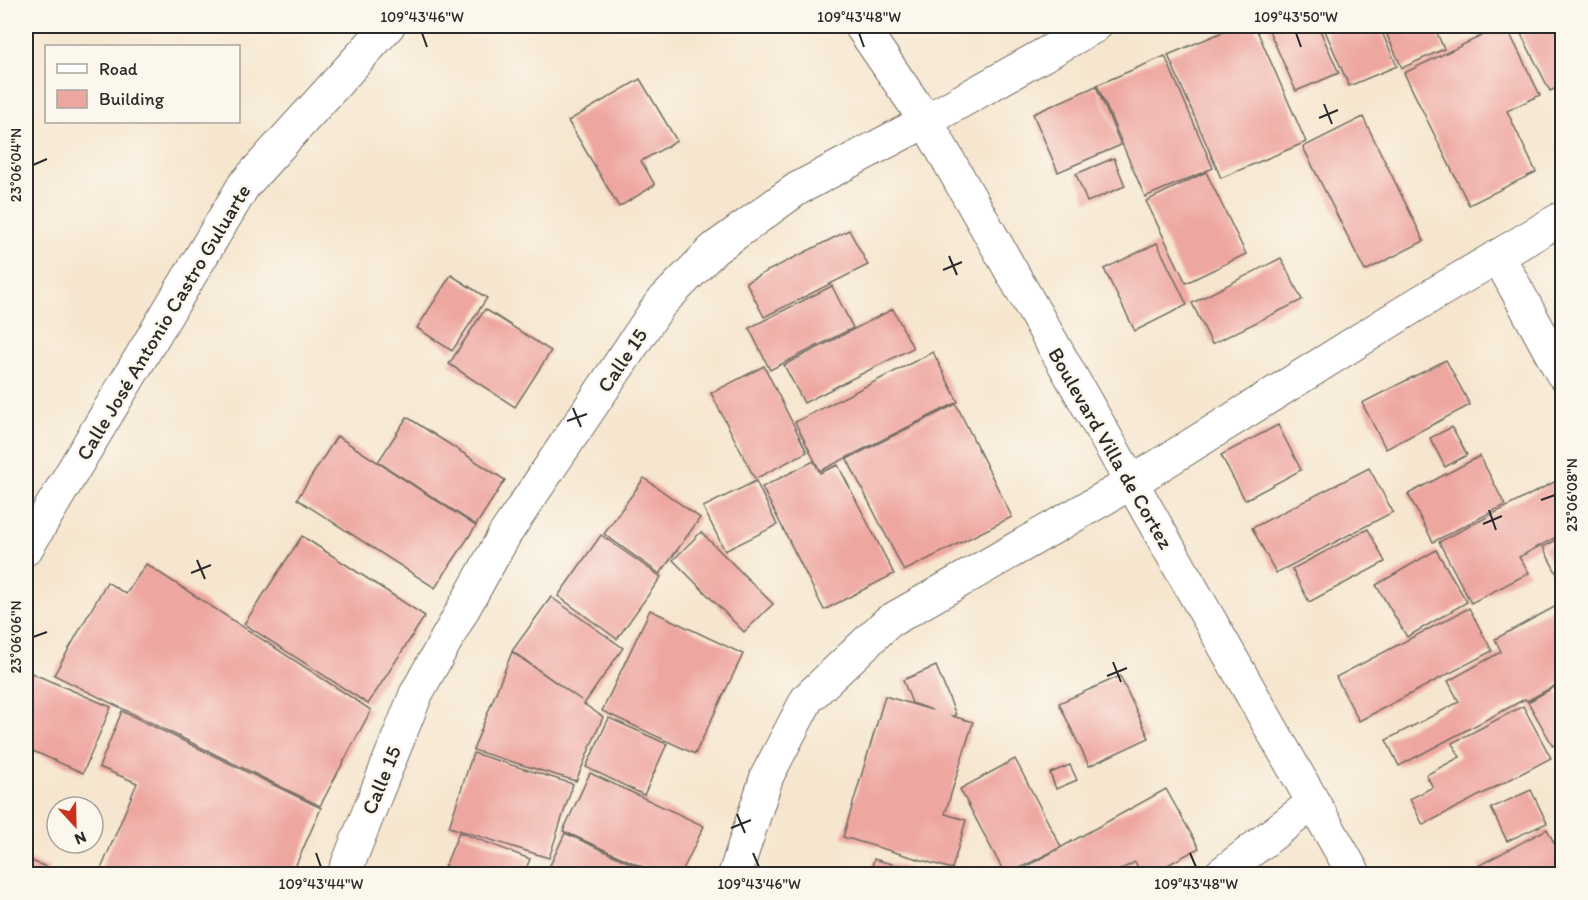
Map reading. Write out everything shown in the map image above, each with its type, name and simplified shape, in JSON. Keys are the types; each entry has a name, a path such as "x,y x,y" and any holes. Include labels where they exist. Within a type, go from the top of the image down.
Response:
{"street":[{"name":"Calle José Antonio Castro Guluarte","path":"26,549 244,185 388,26"},
{"name":"Boulevard Villa de Cortez","path":"861,26 926,121 1354,874"},
{"name":"Calle 15","path":"344,874 416,694 505,534 660,304 714,249 797,189 926,121 1095,26"},
{"path":"735,874 767,776 807,699 888,622 1131,483 1409,309 1563,218"},
{"path":"1498,256 1563,373"},
{"path":"1221,874 1313,802"}],"building":[{"path":"1237,26 1255,26 1306,142 1221,178 1168,55"},
{"path":"1267,26 1318,26 1339,73 1296,91"},
{"path":"1323,26 1379,26 1397,66 1349,86"},
{"path":"1383,26 1434,26 1444,49 1402,68"},
{"path":"1506,26 1540,95 1507,111 1536,172 1469,205 1404,73"},
{"path":"1517,26 1562,26 1562,85 1550,91"},
{"path":"1165,56 1213,168 1145,197 1097,85"},
{"path":"640,79 677,141 641,161 655,185 619,207 568,121"},
{"path":"1096,86 1121,145 1058,172 1033,114"},
{"path":"1363,117 1424,241 1365,271 1303,147"},
{"path":"1114,158 1125,186 1087,202 1076,174"},
{"path":"1206,172 1246,254 1186,283 1146,201"},
{"path":"849,230 868,265 764,317 746,282"},
{"path":"1157,243 1187,305 1135,331 1104,269"},
{"path":"1281,258 1302,300 1212,344 1192,303"},
{"path":"451,275 487,298 452,351 417,328"},
{"path":"832,286 853,328 770,370 749,328"},
{"path":"485,309 551,351 515,407 449,364"},
{"path":"893,309 913,348 804,403 784,365"},
{"path":"933,352 958,402 820,471 795,422"},
{"path":"1446,360 1470,405 1386,449 1362,403"},
{"path":"764,366 807,452 755,479 711,393"},
{"path":"956,404 1012,517 904,571 847,459"},
{"path":"407,417 505,480 476,525 378,462"},
{"path":"1278,425 1301,470 1245,500 1221,455"},
{"path":"1452,427 1467,455 1445,467 1430,438"},
{"path":"337,436 476,526 435,588 297,499"},
{"path":"1480,456 1505,505 1433,542 1408,494"},
{"path":"814,461 820,473 838,465 894,574 824,610 762,487"},
{"path":"1369,468 1393,512 1276,573 1252,528"},
{"path":"644,478 700,518 660,574 604,534"},
{"path":"1562,478 1562,534 1519,557 1529,573 1471,603 1439,542"},
{"path":"756,481 777,525 725,551 703,507"},
{"path":"1368,529 1385,562 1309,602 1292,569"},
{"path":"701,532 773,604 744,632 673,560"},
{"path":"601,535 661,577 617,639 558,596"},
{"path":"302,536 425,616 368,704 244,624"},
{"path":"1562,537 1562,584 1543,547"},
{"path":"1436,550 1467,602 1407,637 1376,585"},
{"path":"146,564 371,710 320,806 54,675 107,582 126,594"},
{"path":"551,597 623,648 584,704 603,717 576,781 473,750 512,652 581,700 512,651"},
{"path":"1562,603 1562,682 1527,701 1525,699 1399,766 1386,740 1459,702 1448,681 1501,652 1495,639"},
{"path":"1469,608 1492,651 1359,721 1336,677"},
{"path":"650,610 743,654 695,754 602,711"},
{"path":"936,666 956,715 952,716 973,722 945,814 966,820 952,869 843,837 885,696 932,710 912,703 903,680"},
{"path":"29,672 111,707 83,773 26,748 26,680"},
{"path":"1120,676 1149,738 1089,766 1059,703"},
{"path":"1554,687 1562,702 1562,740 1553,746 1528,702"},
{"path":"1523,706 1551,758 1423,825 1410,799 1433,787 1426,775 1460,757 1452,743"},
{"path":"122,711 321,808 292,874 99,874 137,783 99,767"},
{"path":"609,718 667,744 644,795 586,767"},
{"path":"473,753 573,784 549,858 449,827"},
{"path":"1015,759 1061,847 1005,874 960,789"},
{"path":"1070,765 1077,780 1056,789 1050,773"},
{"path":"590,773 704,826 681,874 658,874 563,831"},
{"path":"1166,789 1199,848 1151,874 1142,874 1135,862 1112,874 1013,874"},
{"path":"1531,790 1547,823 1507,841 1491,808"},
{"path":"1547,829 1562,859 1562,874 1483,874 1478,866"},
{"path":"459,832 530,859 524,874 442,874"},
{"path":"565,833 654,874 546,874"},
{"path":"26,859 49,868 46,874 26,874"},
{"path":"874,859 927,874 870,874"}]}
